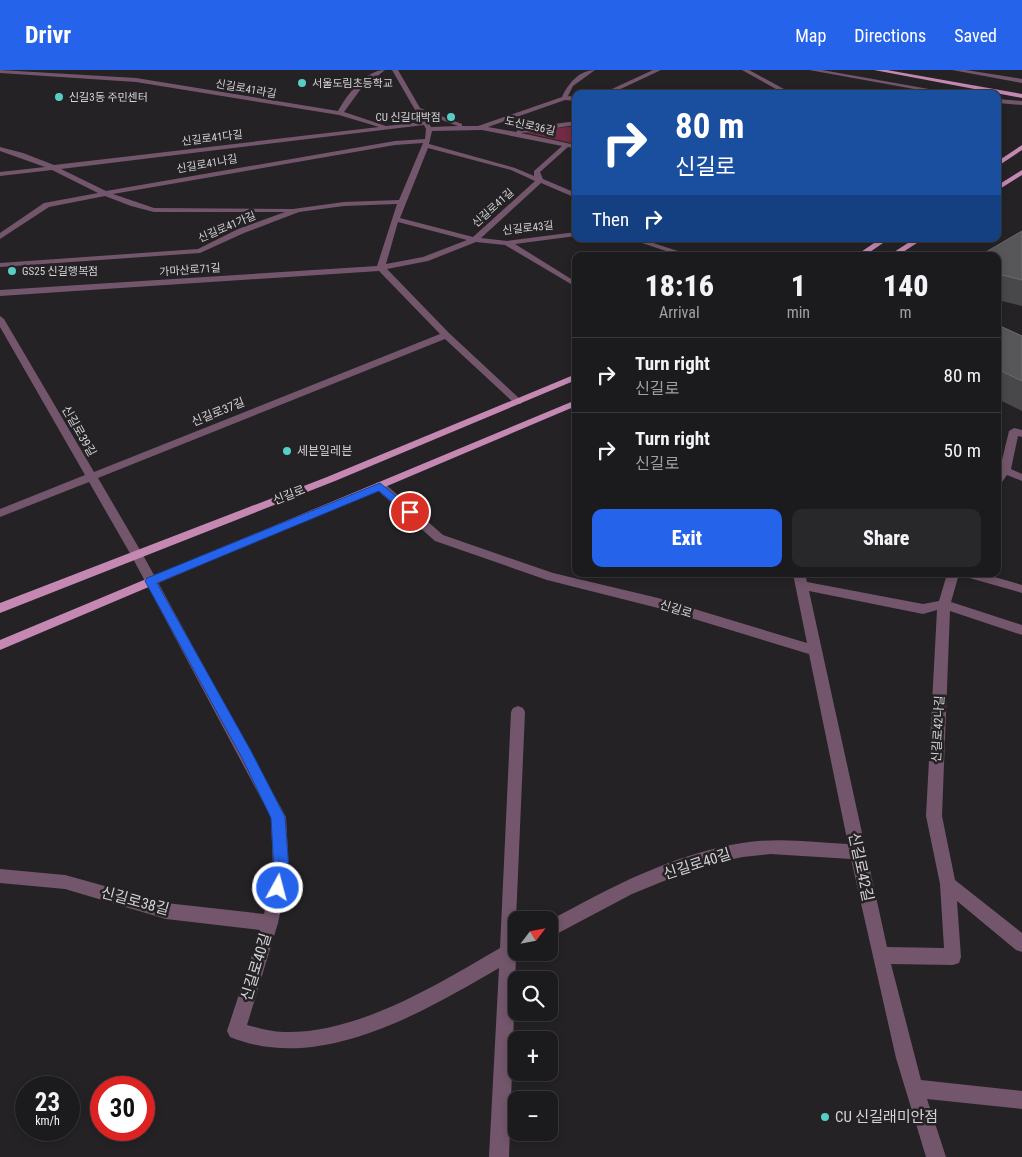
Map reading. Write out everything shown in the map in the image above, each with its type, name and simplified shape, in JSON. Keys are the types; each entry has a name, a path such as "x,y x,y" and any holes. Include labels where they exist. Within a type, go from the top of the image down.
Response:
{"main road":[{"path":"877,70 989,90"},
{"path":"1001,92 1022,96"},
{"path":"1001,162 1022,147"},
{"path":"1001,186 1022,172"},
{"path":"865,252 880,242"},
{"path":"898,252 914,242"},
{"name":"신길로","path":"0,608 331,479 572,379"},
{"path":"0,645 572,405"}],"street":[{"path":"340,114 349,96 360,84 382,70"},
{"path":"395,70 428,126 426,143 395,219 381,268 446,335 518,402"},
{"path":"564,98 570,85 592,70"},
{"path":"613,90 658,70"},
{"path":"745,70 782,90"},
{"path":"812,70 934,90"},
{"path":"955,70 1006,72"},
{"name":"신길로41라길","path":"0,71 136,80 340,114 387,127"},
{"path":"997,73 1022,81"},
{"path":"914,90 924,88"},
{"name":"도신로36길","path":"428,126 479,128 564,98 572,99"},
{"path":"1001,101 1022,103"},
{"name":"도신로36길","path":"418,109 451,123 512,132 572,146"},
{"path":"512,132 572,124"},
{"name":"신길로41다길","path":"0,174 387,127 428,126"},
{"name":"신길로41나길","path":"0,237 47,205 395,143 426,143"},
{"path":"426,143 513,169 572,194"},
{"name":"신길로41길","path":"381,268 425,259 475,240 540,180 536,172 567,145"},
{"path":"0,149 55,167 104,194 133,206 154,210 298,210"},
{"name":"신길로41가길","path":"0,265 200,251 241,232 298,210 344,204 402,202"},
{"name":"신길로43길","path":"395,219 475,240 507,243 572,235"},
{"path":"644,242 676,252"},
{"path":"507,243 572,284"},
{"name":"가마산로71길","path":"0,293 381,268"},
{"name":"신길로39길","path":"0,319 151,581"},
{"name":"신길로37길","path":"0,513 446,335"},
{"path":"1022,434 1014,431 1001,469 1022,478"},
{"name":"신길로","path":"380,486 439,538 551,577 658,603 816,651"},
{"name":"신길로42나길","path":"881,955 953,957 948,884 934,816 944,604 952,577"},
{"path":"980,577 1022,590"},
{"path":"800,579 923,609 944,604 1022,630"},
{"name":"신길로42길","path":"800,579 858,852 905,1058 936,1157"},
{"name":"신길로40길","path":"151,581 246,754 278,817 281,870 270,923 236,1031 287,1041 346,1032 409,1009 508,953"},
{"path":"514,911 518,712"},
{"name":"신길로40길","path":"558,925 611,897 674,870 728,853 769,847 858,852"},
{"name":"신길로38길","path":"0,876 65,882 166,911 270,923"},
{"path":"948,884 1022,944"},
{"path":"499,1157 512,961"},
{"path":"915,1089 1022,1100"}],"shaded area":[{"path":"572,126 572,143 522,132"}],"building":[{"path":"1022,231 1022,280 1001,275 1001,252 986,252"},
{"path":"1001,326 1022,336 1022,381 1001,371"}],"place":[{"name":"서울도림초등학교","path":"302,83"},
{"name":"신길3동 주민센터","path":"59,97"},
{"name":"CU 신길대박점","path":"451,117"},
{"name":"GS25 신길행복점","path":"12,271"},
{"name":"세븐일레븐","path":"287,451"},
{"name":"CU 신길래미안점","path":"825,1117"}],"route":[{"path":"278,888 281,870 278,817 246,754 151,581 380,486 410,512"}]}
